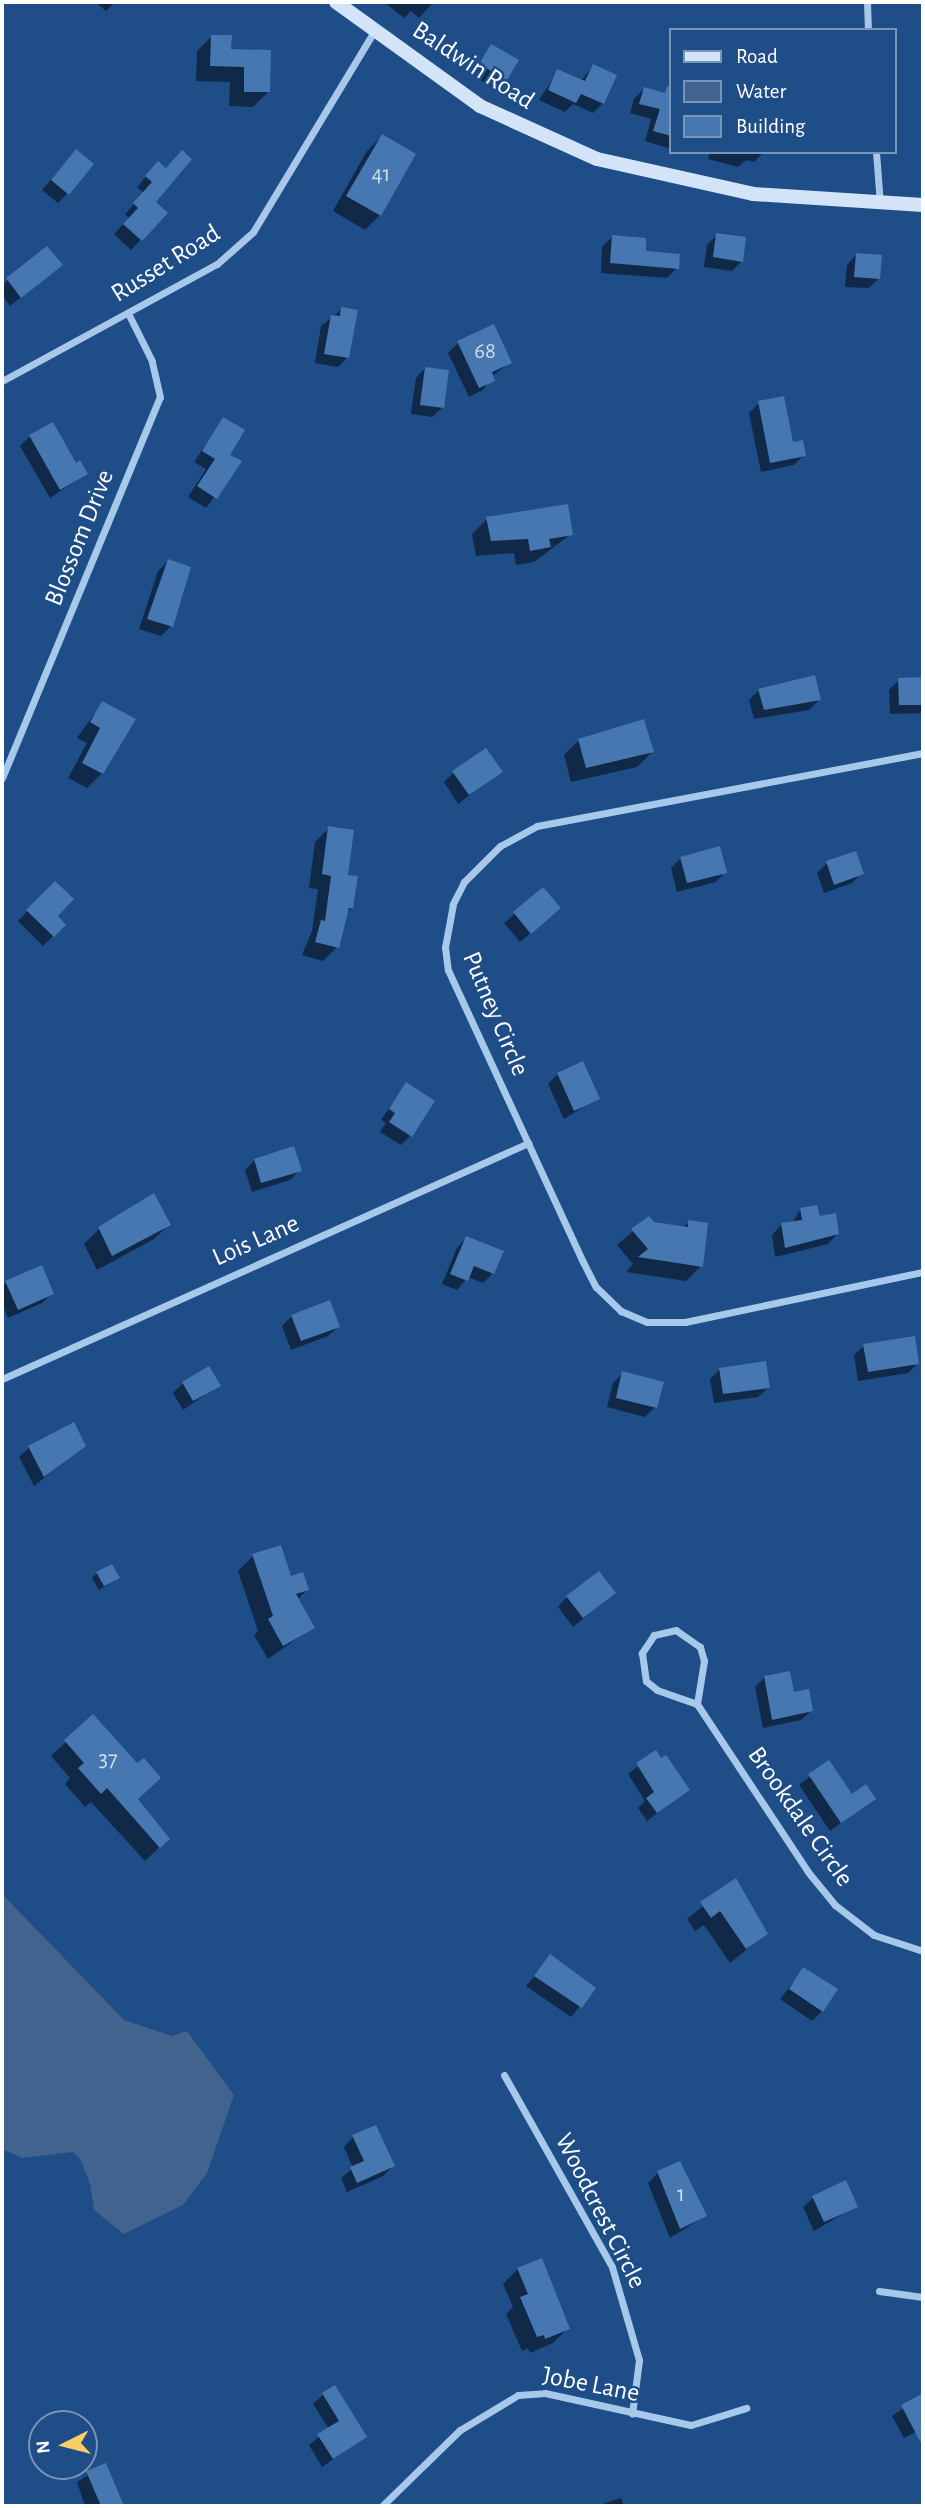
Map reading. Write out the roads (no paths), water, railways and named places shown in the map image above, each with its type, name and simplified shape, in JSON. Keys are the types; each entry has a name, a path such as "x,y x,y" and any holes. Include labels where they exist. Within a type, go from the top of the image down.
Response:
{"street":[{"name":"Baldwin Road","path":"336,2 480,106 597,159 753,194 880,205 923,205"},
{"path":"867,2 868,28"},
{"name":"Russet Road","path":"2,381 217,264 253,232 375,30"},
{"path":"876,154 880,205"},
{"name":"Blossom Drive","path":"2,778 160,397 152,361 128,313"},
{"name":"Putney Circle","path":"923,753 537,826 483,861 464,882 453,904 445,947 448,970 596,1287 635,1319 685,1322 923,1272"},
{"name":"Lois Lane","path":"2,1379 528,1143"},
{"path":"683,1632 700,1647 704,1661 697,1704 657,1690 646,1681 642,1653 654,1635 683,1632"},
{"name":"Brookdale Circle","path":"697,1704 808,1872 835,1905 874,1935 923,1951"},
{"name":"Woodcrest Circle","path":"504,2075 612,2267 639,2360 632,2414"},
{"path":"879,2291 923,2297"},
{"name":"Jobe Lane","path":"382,2506 460,2430 518,2395 545,2393 691,2425 746,2408"}],"water":[{"path":"2,1894 124,2020 172,2036 187,2031 234,2095 207,2173 183,2205 124,2234 94,2210 90,2184 80,2159 73,2152 22,2158 2,2149"}]}
